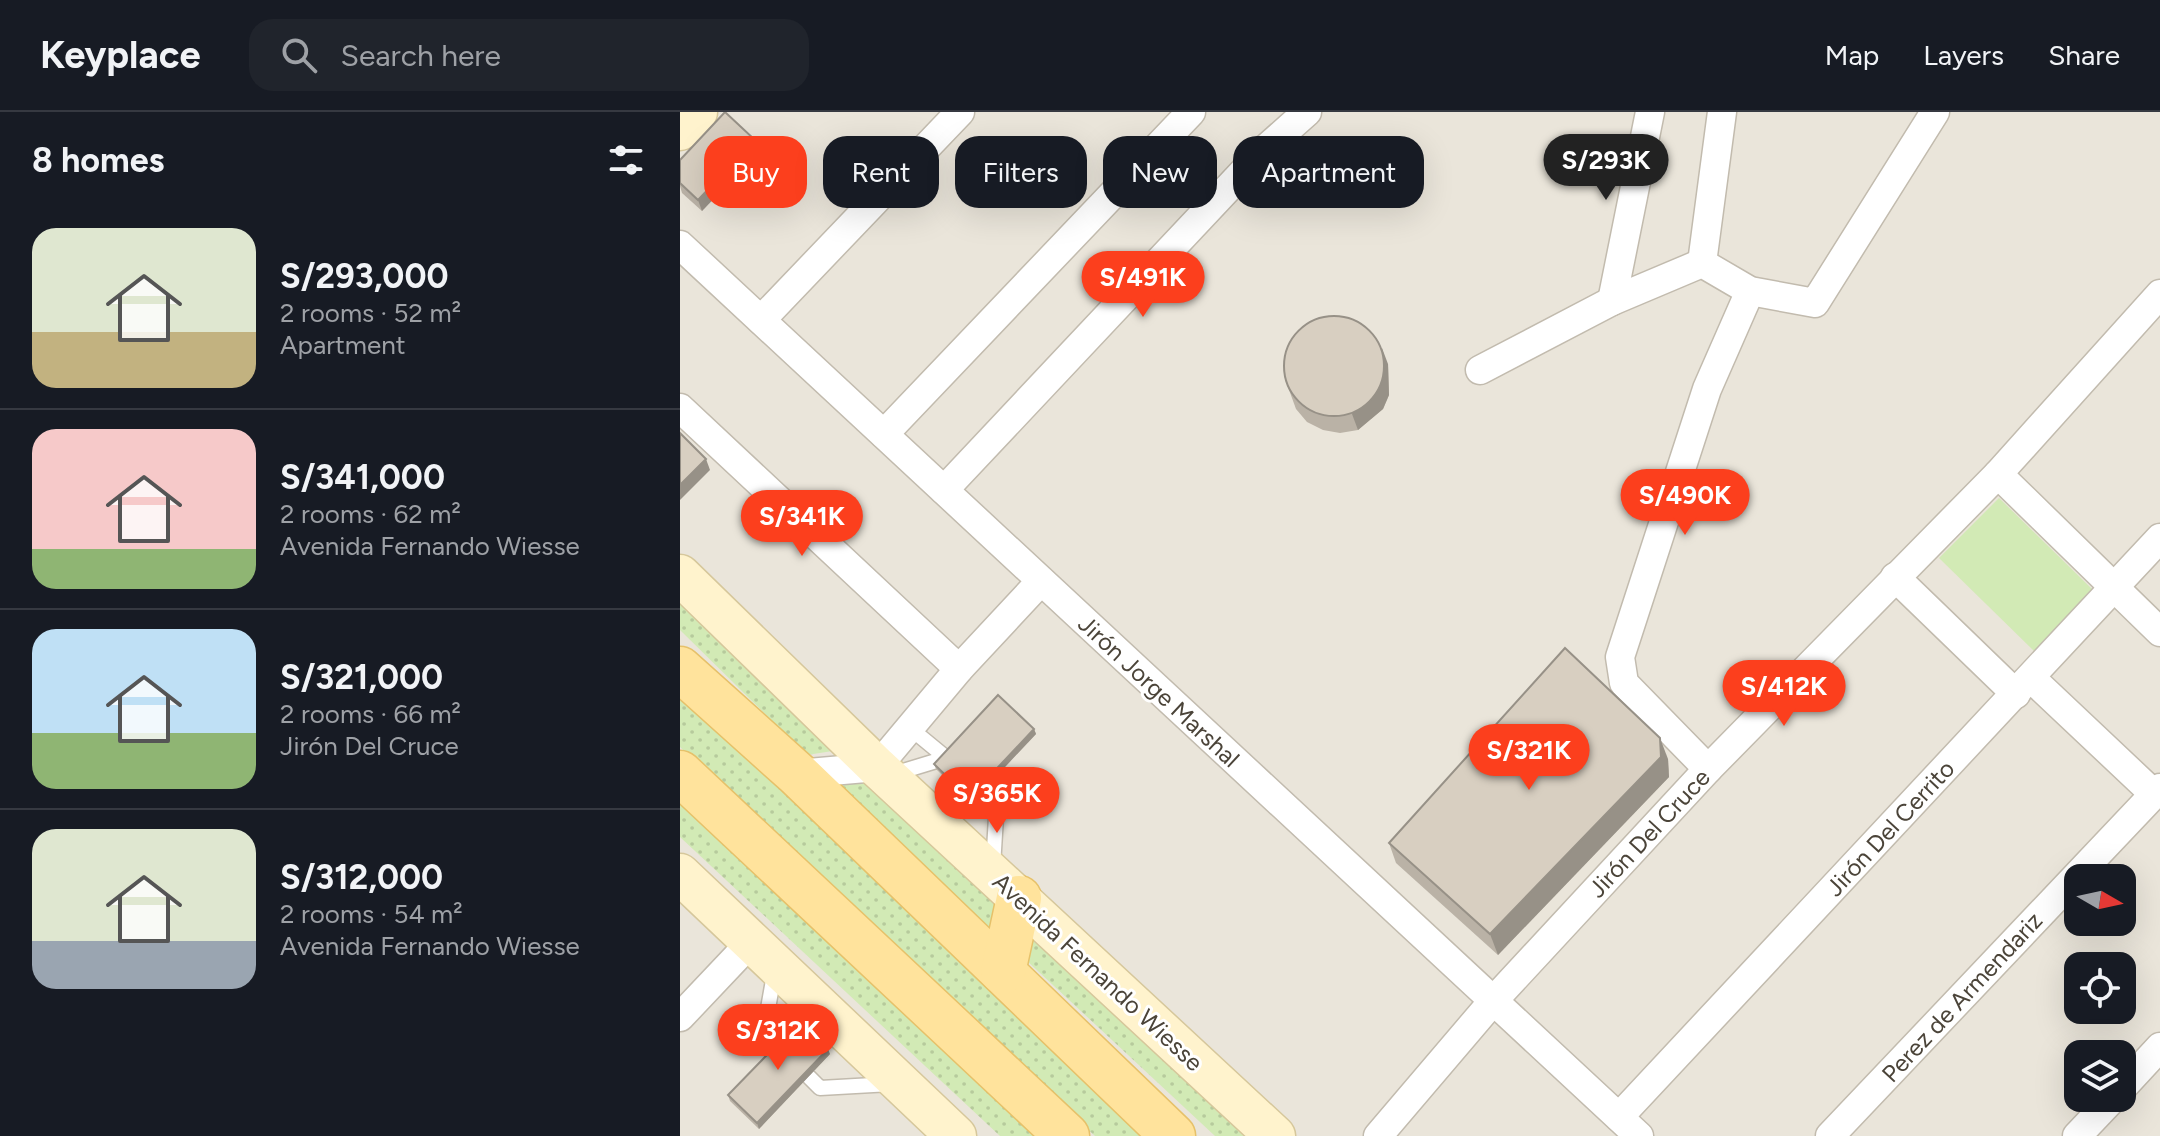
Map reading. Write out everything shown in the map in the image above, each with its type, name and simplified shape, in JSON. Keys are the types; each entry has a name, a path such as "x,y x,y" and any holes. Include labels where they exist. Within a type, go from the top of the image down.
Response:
{"main road":[{"path":"680,130 697,112"},
{"name":"Avenida Fernando Wiesse","path":"680,575 882,771 1275,1136"},
{"path":"680,669 797,774 1173,1136"},
{"path":"680,773 1067,1136"},
{"path":"680,874 956,1136"},
{"path":"1003,972 1006,886"}],"street":[{"path":"761,320 960,112"},
{"path":"884,434 1191,112"},
{"path":"944,490 1262,152 1307,112"},
{"path":"1612,301 1650,112"},
{"path":"1702,263 1722,112"},
{"path":"1702,263 1750,291 1815,303 1935,112"},
{"name":"Jirón Jorge Marshal","path":"680,245 1629,1127"},
{"path":"1480,370 1612,301 1702,263"},
{"path":"1708,769 1624,683 1620,657 1707,389 1750,291"},
{"name":"Jirón Del Cruce","path":"1378,1136 1493,1001 1708,769 1998,474 2160,294"},
{"path":"680,408 959,669"},
{"path":"1998,474 2160,632"},
{"name":"Jirón Del Cerrito","path":"1629,1127 2160,538"},
{"path":"1895,577 2024,686 2157,791"},
{"path":"797,774 882,771 910,728 959,669 1041,581"},
{"name":"Perez de Armendariz","path":"1830,1136 2157,791"},
{"path":"680,1017 763,954"},
{"path":"2136,1073 2160,1047"},
{"path":"2077,1136 2100,1112"}],"lane":[{"path":"882,771 945,757 910,728"},
{"path":"984,790 997,801 1006,886"},
{"path":"763,954 764,1031 781,1048"},
{"path":"809,1077 820,1088 899,1083"}],"shaded area":[{"path":"680,112 2160,112 2160,1136 680,1136"}],"green space":[{"path":"1999,498 2093,590 2034,651 1939,558"},
{"path":"680,598 839,750 807,755 680,630"},
{"path":"680,680 1167,1136 1095,1136 680,747"},
{"path":"834,781 871,781 999,900 1000,938"},
{"path":"680,791 1050,1136 1000,1136 680,837"},
{"path":"1022,917 1260,1136 1215,1136 1025,959"}],"building":[{"path":"725,112 751,136 704,136 704,194 698,200 680,183 680,160"},
{"path":"1334,316 1353,319 1370,330 1381,347 1384,366 1381,385 1370,402 1353,413 1334,416 1315,413 1298,402 1287,385 1284,366 1287,347 1298,330 1315,319"},
{"path":"680,433 706,459 680,485"},
{"path":"1565,648 1660,738 1661,757 1490,934 1389,843"},
{"path":"998,695 1034,729 969,798 934,764"},
{"path":"800,1021 828,1049 757,1123 728,1095"}]}
